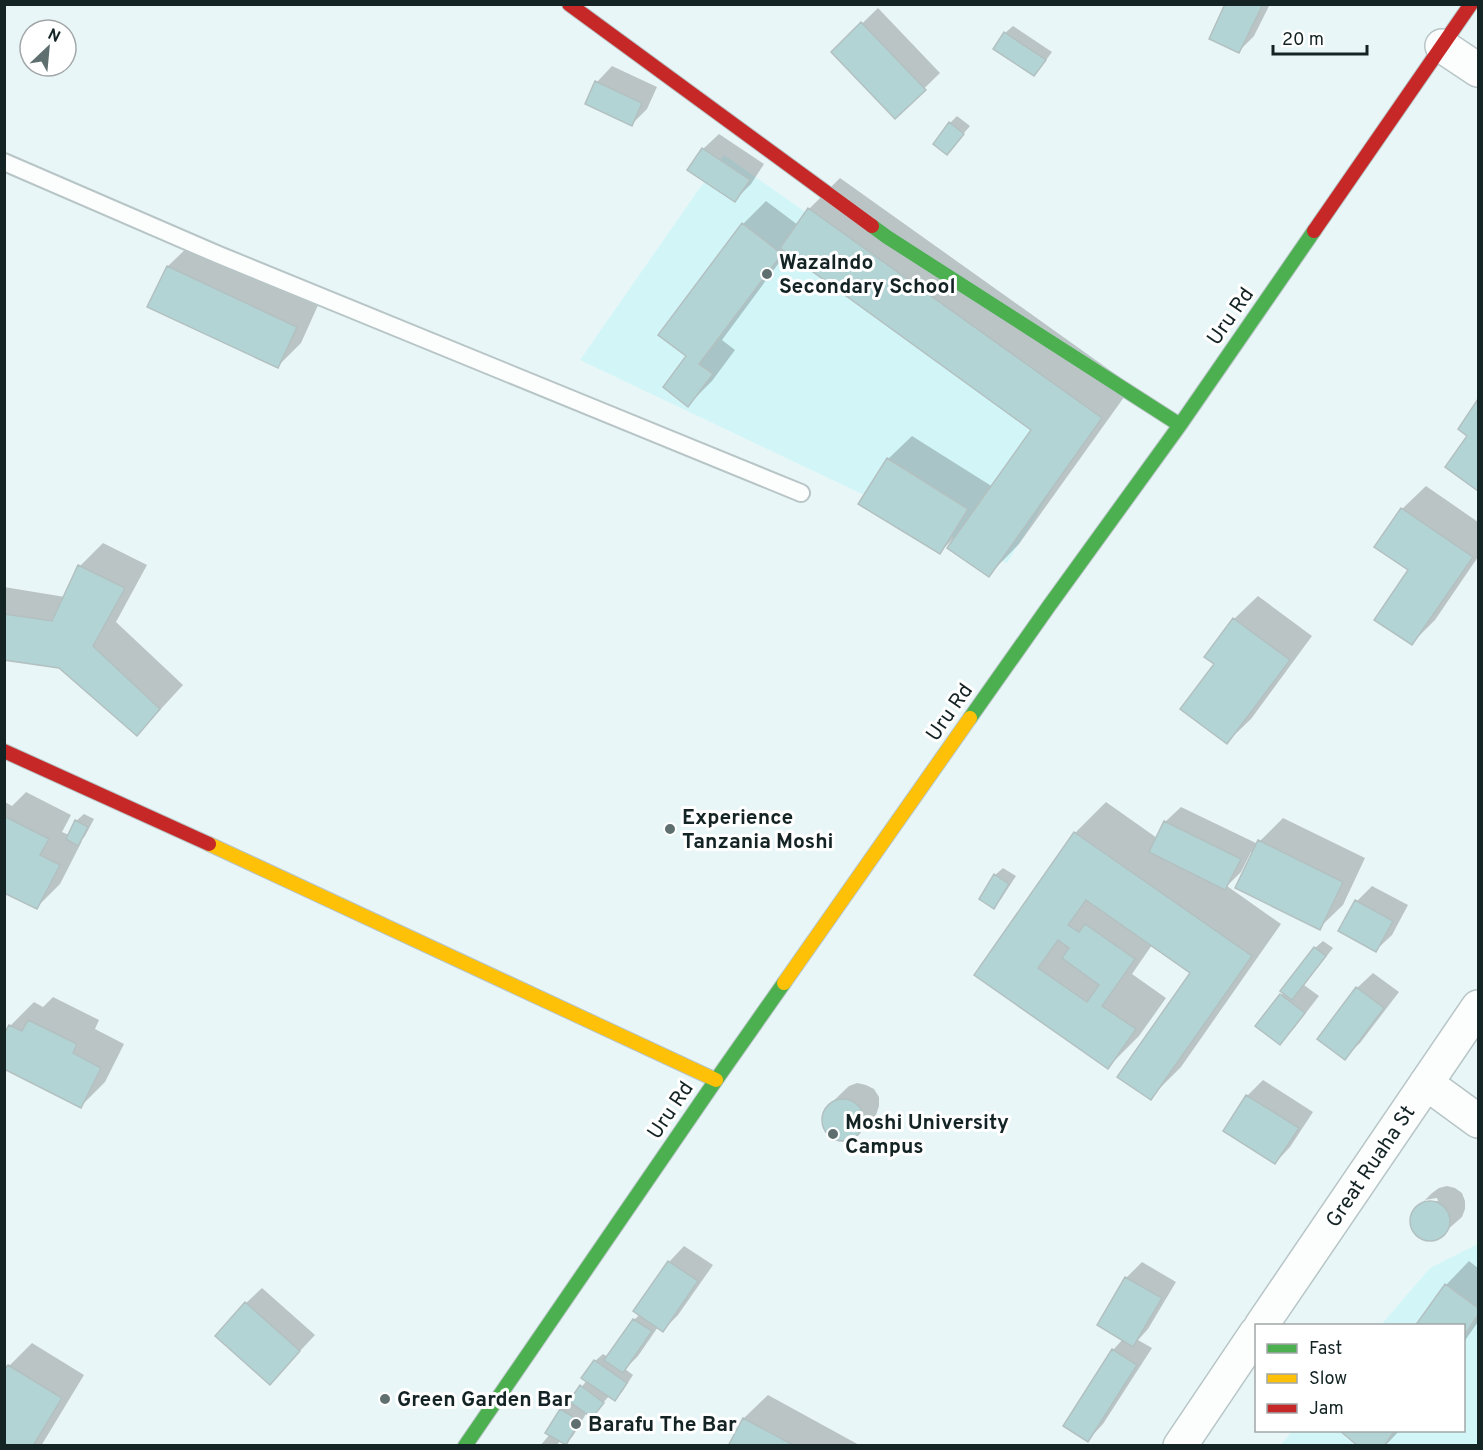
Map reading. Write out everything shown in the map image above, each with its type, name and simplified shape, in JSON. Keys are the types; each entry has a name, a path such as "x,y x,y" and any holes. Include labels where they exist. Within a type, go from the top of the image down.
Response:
{"street":[{"path":"569,4 887,237 1180,425"},
{"name":"Uru Rd","path":"465,1446 716,1080 1049,606 1180,425 1471,4"},
{"path":"1442,46 1479,70"},
{"path":"4,751 716,1080"},
{"name":"Great Ruaha St","path":"1263,1324 1479,1007"},
{"path":"1426,1083 1479,1121"},
{"path":"1180,1446 1255,1336"}],"lane":[{"path":"4,162 219,255 801,493"}],"shaded area":[{"name":"Wazalndo Secondary School","path":"724,155 1097,416 1007,563 580,360"},
{"path":"1478,1244 1478,1445 1280,1446 1291,1432 1465,1432 1465,1324 1382,1324 1430,1268"}],"building":[{"path":"1225,4 1263,4 1239,53 1209,39"},
{"path":"861,22 926,90 895,119 831,52"},
{"path":"1004,32 1046,60 1034,76 993,49"},
{"path":"595,81 642,103 632,126 585,104"},
{"path":"949,122 964,134 947,155 933,144"},
{"path":"702,148 750,180 735,202 687,170"},
{"path":"808,208 1102,418 989,577 947,548 1031,430 780,248"},
{"path":"742,223 782,254 699,364 713,374 688,407 663,387 686,356 658,335"},
{"path":"167,266 297,327 278,368 147,307"},
{"path":"1478,399 1478,491 1445,467 1467,436 1458,429"},
{"path":"887,458 968,509 940,554 858,504"},
{"path":"1401,508 1473,557 1412,645 1374,620 1408,570 1374,547"},
{"path":"78,565 125,588 93,646 160,709 137,736 59,668 4,660 4,614 52,621"},
{"path":"1233,618 1290,660 1227,744 1180,709 1214,664 1204,657"},
{"path":"4,816 49,839 40,855 60,865 37,909 4,893"},
{"path":"75,820 88,827 78,846 66,839"},
{"path":"1164,821 1241,859 1225,890 1149,852"},
{"path":"1074,832 1252,956 1151,1100 1117,1077 1190,973 1086,900 1068,925 1079,932 1085,924 1135,959 1102,1006 1136,1029 1108,1069 974,975","holes":["1058,940 1069,948 1062,958 1099,985 1087,1002 1038,968"]},
{"path":"1258,840 1343,882 1320,930 1235,888"},
{"path":"994,874 1009,884 994,909 979,899"},
{"path":"1355,900 1393,921 1376,952 1338,931"},
{"path":"1314,947 1326,956 1292,1000 1280,991"},
{"path":"1356,987 1384,1008 1345,1060 1317,1039"},
{"path":"1280,994 1305,1013 1280,1045 1255,1026"},
{"path":"28,1020 77,1044 73,1053 101,1068 81,1108 4,1069 4,1034 9,1025 22,1031"},
{"path":"1246,1095 1299,1128 1275,1164 1223,1131"},
{"path":"843,1099 851,1100 858,1105 863,1112 863,1128 858,1135 851,1140 843,1141 835,1140 828,1135 823,1128 822,1120 823,1112 828,1105 835,1100"},
{"path":"1430,1201 1438,1202 1444,1207 1449,1213 1449,1229 1444,1235 1438,1240 1430,1241 1422,1240 1416,1235 1411,1229 1410,1221 1411,1213 1416,1207 1422,1202"},
{"path":"668,1261 698,1281 663,1332 633,1311"},
{"path":"1125,1277 1162,1298 1133,1347 1097,1325"},
{"path":"1445,1284 1478,1308 1478,1315 1465,1334 1465,1324 1416,1324"},
{"path":"245,1302 300,1351 270,1385 215,1336"},
{"path":"633,1319 652,1331 623,1373 604,1360"},
{"path":"1112,1349 1137,1365 1088,1442 1063,1426"},
{"path":"594,1360 627,1383 615,1401 581,1378"},
{"path":"8,1365 62,1398 33,1446 4,1446 4,1370"},
{"path":"580,1385 604,1403 592,1418 569,1401"},
{"path":"560,1409 580,1421 566,1445 545,1433"},
{"path":"743,1418 795,1446 728,1446"},
{"path":"1341,1432 1394,1432 1384,1446 1358,1446"}],"traffic: fast":[{"path":"872,226 1180,425"},
{"path":"970,718 1180,425 1314,231"},
{"path":"465,1446 784,983"}],"traffic: slow":[{"path":"784,983 970,718"},
{"path":"209,844 716,1080"}],"traffic: jam":[{"path":"569,4 872,226"},
{"path":"1314,231 1471,4"},
{"path":"4,751 209,844"}],"place":[{"name":"Wazalndo Secondary School","path":"767,274"},
{"name":"Experience Tanzania Moshi","path":"670,829"},
{"name":"Moshi University Campus","path":"833,1134"},
{"name":"Green Garden Bar","path":"385,1399"},
{"name":"Barafu The Bar","path":"576,1424"}]}
